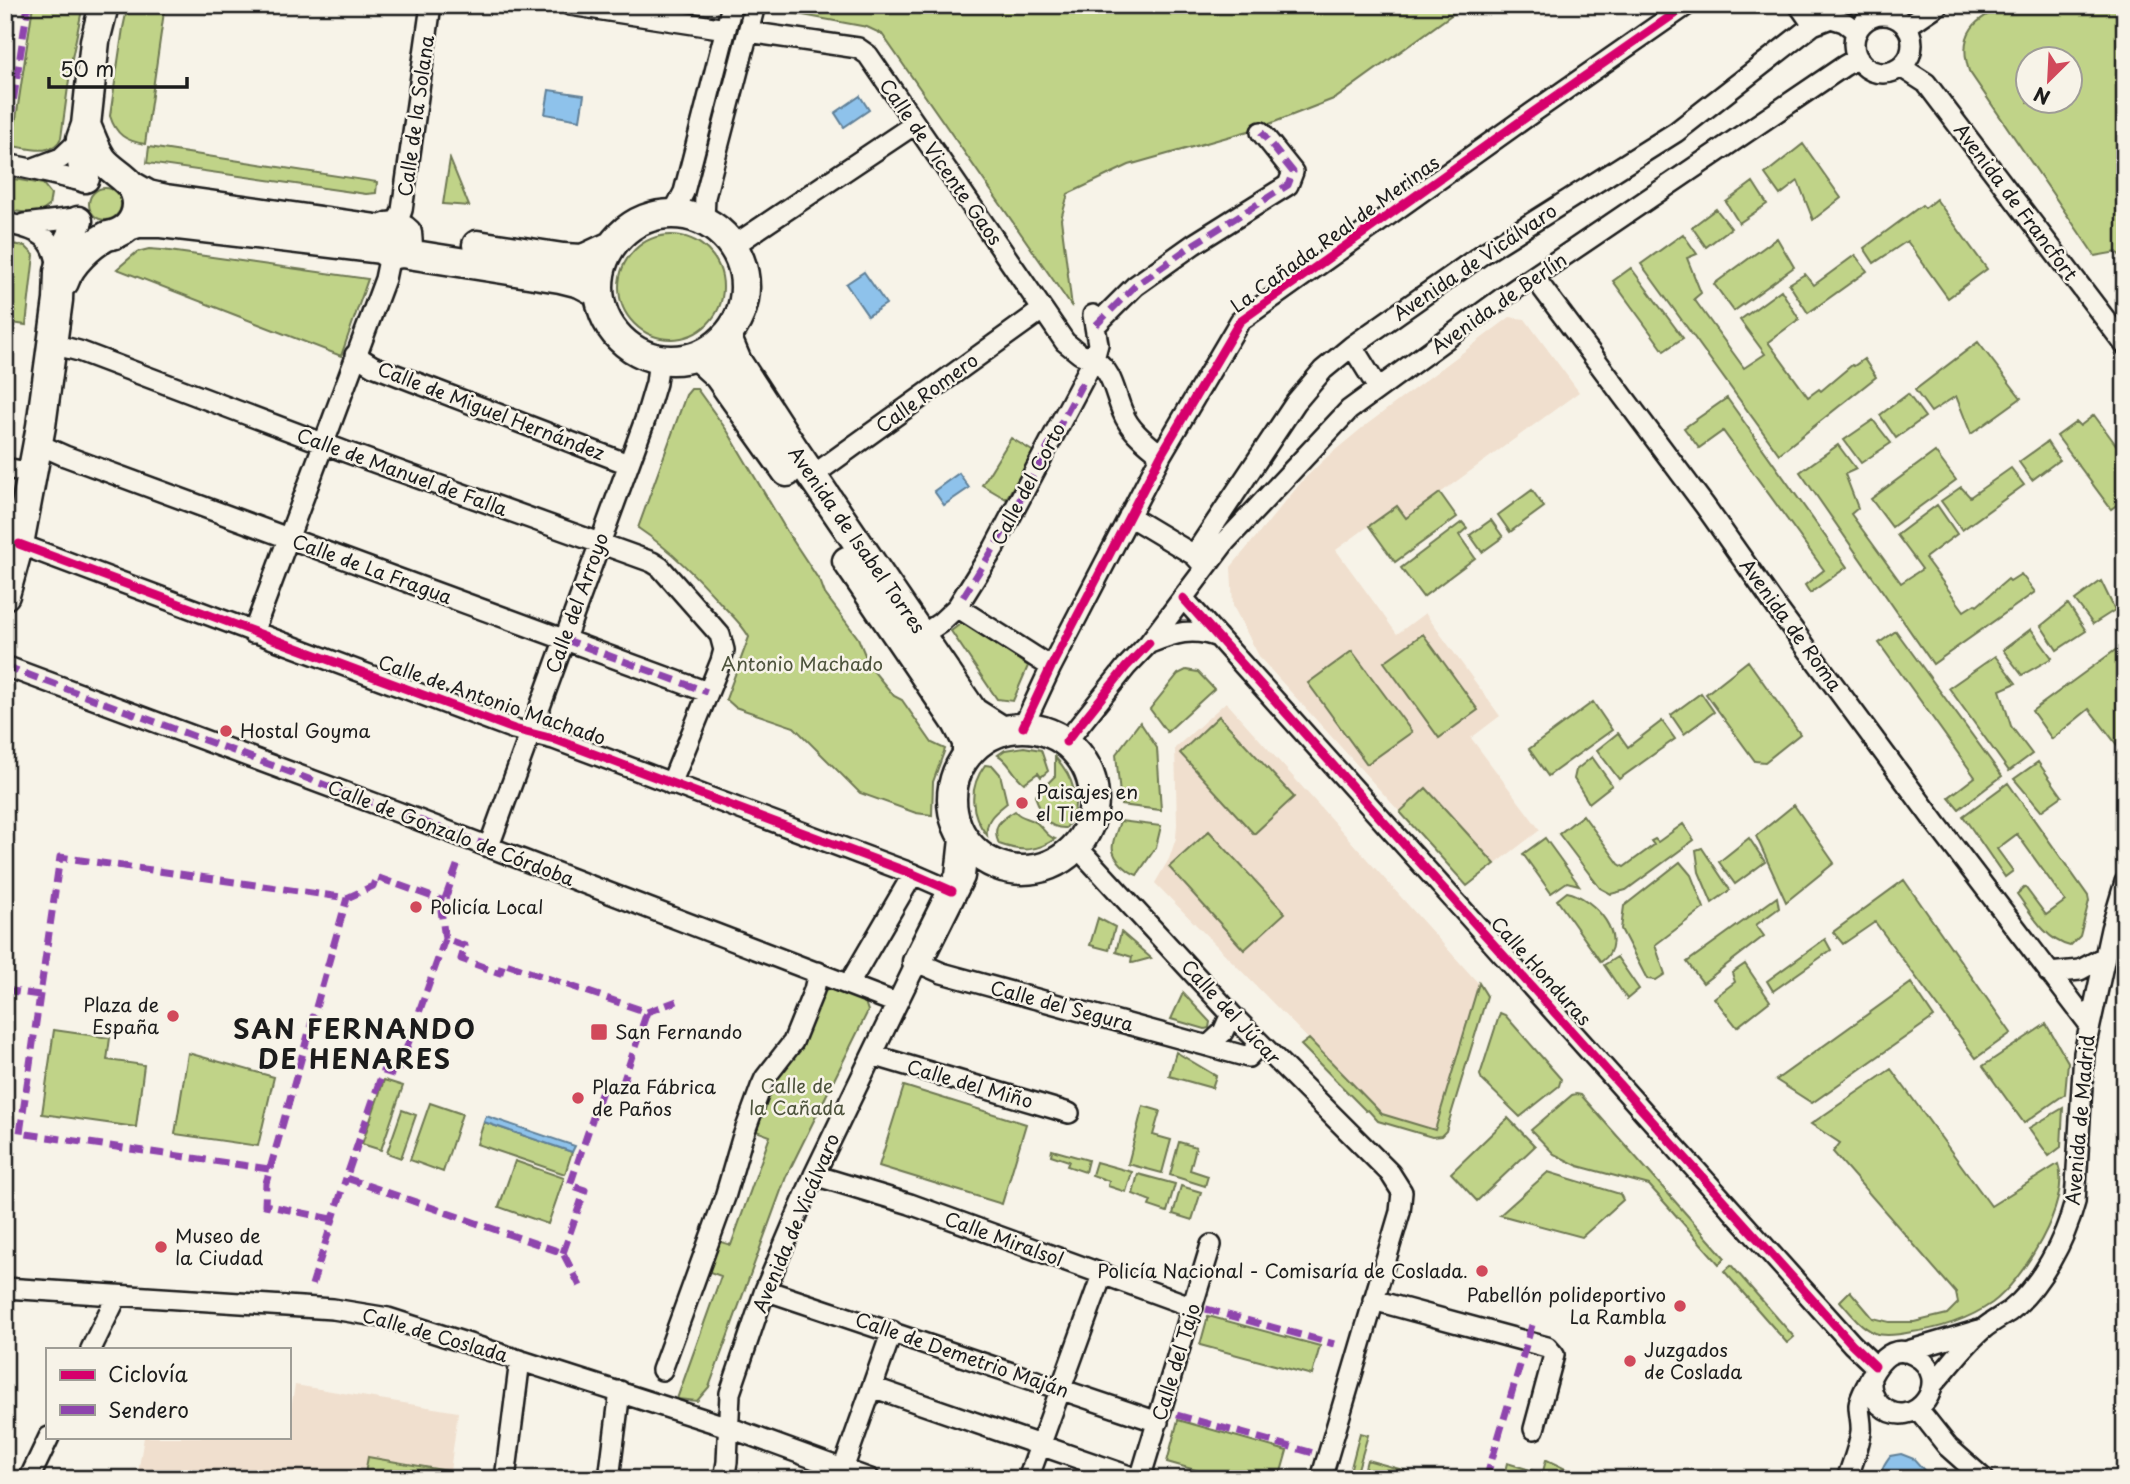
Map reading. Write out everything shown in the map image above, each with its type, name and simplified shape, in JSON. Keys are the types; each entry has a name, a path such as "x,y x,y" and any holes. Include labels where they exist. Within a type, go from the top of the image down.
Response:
{"street":[{"path":"83,132 102,158 137,196 138,207 118,231 89,232 77,220 73,208 73,197 84,180 81,157 83,132 95,41 104,5"},
{"name":"Calle de la Solana","path":"253,633 385,279 402,210 431,5"},
{"path":"570,5 726,29"},
{"path":"673,214 684,192 732,5"},
{"path":"704,220 705,197 755,5"},
{"name":"La Cañada Real de Merinas","path":"1013,729 1051,667 1161,455 1240,321 1687,5"},
{"path":"1799,5 1813,25 1831,18 1844,22 1857,32"},
{"path":"1907,26 1938,5"},
{"path":"1870,11 1892,16 1907,26 1912,44 1911,53 1901,67 1891,71 1873,71 1858,58 1855,48 1857,32 1870,11"},
{"name":"Avenida de Vicálvaro","path":"1200,561 1296,402 1323,370 1352,346 1484,253 1676,132 1813,25"},
{"name":"Calle de Vicente Gaos","path":"748,32 858,48 868,55 1065,342 1080,354 1094,359"},
{"name":"Avenida de Berlín","path":"1183,598 1200,561 1224,542 1349,410 1534,277 1858,58"},
{"name":"Avenida de Francfort","path":"1901,67 1926,83 2125,345"},
{"path":"733,246 915,124"},
{"path":"34,169 61,158 83,132"},
{"path":"1161,455 1138,436 1124,415 1112,380 1104,366 1094,359 1098,344 1095,320 1135,286 1194,244 1288,185 1293,172 1261,132"},
{"path":"5,164 84,180 106,172 125,180 148,195 393,241 580,283 599,293"},
{"path":"673,214 704,220 733,246 742,264 746,283 744,302 737,321 726,337 697,356 678,360 659,359 630,347 608,323 599,293 601,268 611,246 628,228 649,217 673,214"},
{"path":"7,224 77,220"},
{"path":"5,595 19,544 38,444 58,300 59,272 64,250 77,220"},
{"path":"58,300 67,273 83,254 118,231 138,223 393,241 583,259 611,246"},
{"path":"7,224 31,229 50,242 59,272"},
{"name":"Avenida de Roma","path":"1534,277 1938,826 2089,1024"},
{"name":"Calle Romero","path":"812,476 1042,310"},
{"name":"Avenida de Isabel Torres","path":"726,337 737,362 812,476 973,712 1013,729"},
{"name":"Calle de Manuel de Falla","path":"52,344 79,351 660,567 720,635 723,642 721,661 707,692"},
{"path":"1352,346 1378,388"},
{"name":"Calle de Miguel Hernández","path":"355,355 373,366 628,464"},
{"name":"Avenida de Isabel Torres","path":"697,356 718,375 778,458 957,723 967,742 967,755"},
{"name":"Calle del Arroyo","path":"489,846 653,396 659,359"},
{"name":"Calle del Corto","path":"922,635 957,607 995,548 1094,359"},
{"name":"Calle de La Fragua","path":"38,444 707,692"},
{"path":"5,468 33,473"},
{"path":"1129,516 1200,561"},
{"name":"Calle de Antonio Machado","path":"19,544 514,729 530,732 914,874 956,884"},
{"path":"1066,742 1183,598"},
{"name":"Calle Honduras","path":"1183,598 1852,1344 1873,1371"},
{"path":"957,607 1051,667"},
{"path":"1149,643 1184,631 1203,631 1219,637"},
{"name":"Calle de Gonzalo de Córdoba","path":"5,666 489,846 896,1003"},
{"path":"671,784 707,692"},
{"path":"1013,729 1046,731 1066,742 1089,769 1095,792 1090,827 1077,847 1067,856 1043,868 1016,870 994,864 977,854 964,839 954,818 952,796 956,774 967,755 989,736 1013,729"},
{"name":"Avenida de Vicálvaro","path":"724,1479 730,1393 765,1290 814,1175 956,884 964,839"},
{"name":"Calle del Júcar","path":"1077,847 1231,1014 1390,1173 1402,1192 1403,1203 1373,1300"},
{"path":"956,884 994,864"},
{"path":"849,984 914,874"},
{"name":"Avenida de Madrid","path":"1932,1385 1983,1329 2011,1310 2030,1290 2052,1257 2072,1215 2075,1202 2079,1109 2089,1024 2125,882"},
{"path":"2049,972 2080,970 2104,957"},
{"name":"Calle del Segura","path":"917,962 942,973 1248,1058 1260,1044"},
{"path":"662,1370 725,1197 761,1087 765,1077 793,1042 814,990 818,972"},
{"path":"1208,1046 1223,1032 1231,1014"},
{"name":"Calle del Miño","path":"872,1055 1069,1113"},
{"name":"Calle Miralsol","path":"814,1175 910,1204 1194,1307"},
{"name":"Calle del Tajo","path":"1139,1479 1211,1245"},
{"path":"1028,1479 1102,1275"},
{"name":"Calle de Coslada","path":"5,1288 360,1312 423,1328 620,1391 728,1427 831,1470 870,1479"},
{"name":"Calle de Demetrio Maján","path":"765,1290 1158,1422"},
{"path":"91,1348 117,1296"},
{"path":"1321,1479 1373,1300 1547,1347 1554,1355 1534,1429"},
{"name":"Avenida de Madrid","path":"1904,1352 1983,1329"},
{"path":"831,1470 872,1387 892,1331"},
{"path":"1847,1479 1861,1431 1859,1402 1873,1371 1886,1356 1904,1352 1912,1354 1926,1364 1932,1377 1932,1385 1928,1399 1918,1409 1906,1414 1895,1413 1876,1401 1872,1393 1873,1371"},
{"path":"505,1479 520,1360"},
{"path":"872,1387 1139,1479"},
{"path":"609,1479 620,1391"},
{"path":"1918,1409 1948,1447 1984,1479"},
{"path":"1861,1431 1895,1413"},
{"path":"31,1478 49,1438"}],"shaded area":[{"path":"1510,317 1525,319 1579,392 1406,518 1396,506 1336,550 1397,634 1425,613 1500,716 1471,738 1540,830 1467,886 1260,658 1233,606 1231,567 1304,479 1327,457"},
{"path":"1226,702 1479,984 1435,1130 1382,1114 1155,883 1169,859 1176,838 1175,748"},
{"path":"295,1385 458,1412 449,1479 137,1479 144,1438 290,1438 290,1413"}],"green space":[{"path":"33,5 83,5 72,58 61,138 52,148 40,150 12,146"},
{"path":"128,5 165,5 145,144 123,136 115,128 110,116"},
{"path":"782,5 1465,5 1336,98 1259,128 1129,165 1068,194 1061,219 1072,307 882,34 867,27 781,11"},
{"path":"2009,5 2125,5 2123,260 2117,252 2095,256 1969,71 1965,46 1967,37 1978,21"},
{"path":"1803,144 1841,198 1813,220 1798,181 1780,195 1765,174"},
{"path":"149,147 377,182 376,193 366,194 147,163"},
{"path":"450,159 469,206 443,204"},
{"path":"8,178 43,184 51,194 49,206 38,214 5,210"},
{"path":"1753,182 1767,204 1739,223 1726,202"},
{"path":"105,188 116,193 121,204 116,215 105,220 94,215 89,204 94,193"},
{"path":"1936,199 1987,269 1948,298 1907,241 1874,263 1864,248 1922,205 1925,208"},
{"path":"1716,209 1731,228 1706,247 1692,227"},
{"path":"1683,234 1697,254 1687,258 1701,293 1694,299 1744,368 1765,354 1740,320 1781,290 1799,319 1768,342 1808,397 1819,389 1821,391 1852,365 1864,359 1876,377 1779,454 1641,264"},
{"path":"671,235 691,239 708,250 719,267 723,287 719,307 708,324 691,335 671,339 651,335 634,324 623,307 619,287 623,267 634,250 651,239"},
{"path":"1777,238 1794,267 1734,311 1714,284"},
{"path":"5,243 25,246 34,255 26,325 5,322"},
{"path":"149,249 368,279 341,356 117,269 137,252"},
{"path":"1855,255 1867,271 1808,313 1789,284 1805,274 1814,285"},
{"path":"1631,268 1683,338 1664,351 1613,281"},
{"path":"1978,342 2021,398 1971,434 1956,396 1931,412 1915,390"},
{"name":"Antonio Machado","path":"691,389 697,389 728,432 821,583 825,594 858,638 870,667 894,696 902,700 932,743 945,749 933,782 932,815 916,813 860,793 794,727 735,707 726,699 749,637 738,621 694,575 638,528 686,395"},
{"path":"1908,394 1925,417 1896,438 1880,415"},
{"path":"1727,398 1847,567 1810,593 1805,585 1824,570 1723,431 1699,448 1684,428"},
{"path":"2094,415 2125,457 2125,499 2111,509 2057,436 2076,422 2080,426"},
{"path":"1873,420 1891,443 1861,463 1844,440"},
{"path":"1011,438 1034,452 1006,499 982,485"},
{"path":"2047,442 2059,460 2032,480 2019,462"},
{"path":"1838,445 1856,469 1845,474 1858,508 1851,514 1901,583 1922,569 1897,535 1937,505 1957,534 1925,558 1964,611 1975,604 1977,606 2008,579 2010,581 2021,574 2035,592 1933,664 1800,472"},
{"path":"1935,452 1956,480 1892,527 1871,499"},
{"path":"2011,468 2024,485 1962,530 1941,501 1961,487 1970,497"},
{"path":"1532,490 1544,507 1510,532 1498,515"},
{"path":"1440,493 1457,517 1395,562 1369,526 1397,506 1406,518"},
{"path":"1491,520 1503,537 1482,552 1470,535"},
{"path":"1462,522 1467,528 1459,535 1475,558 1423,597 1401,568"},
{"path":"2101,581 2115,610 2093,624 2075,600"},
{"path":"2068,604 2086,631 2057,650 2041,626"},
{"path":"2125,617 2125,643 2116,621"},
{"path":"963,622 1028,666 1013,701 997,699 951,631"},
{"path":"2031,629 2052,658 2022,675 2003,650"},
{"path":"1896,631 2002,776 1959,809 1949,797 1975,777 1879,643"},
{"path":"1423,634 1478,710 1439,738 1384,662"},
{"path":"2125,643 2125,755 2089,709 2052,739 2032,711"},
{"path":"1352,651 1412,732 1367,764 1308,683"},
{"path":"1995,656 2016,683 2000,690 2011,726 2032,754 2009,771 1949,688"},
{"path":"1748,661 1800,734 1765,762 1755,761 1706,694"},
{"path":"1186,670 1198,672 1214,689 1167,732 1150,709 1178,674"},
{"path":"1701,693 1714,712 1684,734 1671,715"},
{"path":"1593,702 1612,730 1548,776 1529,749"},
{"path":"1219,716 1294,797 1254,834 1180,753"},
{"path":"1662,721 1675,739 1619,779 1597,750 1618,733 1628,747"},
{"path":"1140,722 1157,748 1161,810 1121,805 1116,754"},
{"path":"1024,747 1041,750 1048,771 1041,777 1038,773 1024,783 998,755 1005,750"},
{"path":"1055,757 1067,773 1074,791 1074,809 1066,828 1049,823 1035,796 1048,787 1047,784 1055,776"},
{"path":"1592,757 1612,785 1589,803 1574,779 1576,770"},
{"path":"2038,762 2062,796 2041,811 2014,779"},
{"path":"985,765 993,766 1000,774 1007,803 990,820 987,835 977,819 973,801 976,783"},
{"path":"2008,783 2088,896 2080,936 2070,946 2046,932 2017,894 2025,887 2046,915 2065,901 2017,834 1997,849 2013,871 2005,877 1963,816"},
{"path":"1426,788 1495,864 1467,886 1400,812"},
{"path":"1794,805 1834,863 1786,902 1756,836"},
{"path":"1015,811 1037,823 1055,839 1028,849 999,844 996,833 998,824"},
{"path":"1583,815 1624,867 1654,845 1651,841 1655,839 1658,842 1683,824 1694,840 1626,890 1611,894 1600,888 1559,834"},
{"path":"1120,821 1161,826 1156,847 1137,875 1122,865 1114,854 1113,845"},
{"path":"1209,831 1285,913 1244,950 1169,867"},
{"path":"1545,838 1579,885 1567,882 1551,893 1523,854"},
{"path":"1749,838 1765,862 1735,884 1719,862"},
{"path":"1702,848 1730,890 1712,903 1699,872 1696,850"},
{"path":"1680,862 1691,875 1704,908 1655,945 1665,974 1656,980 1647,979 1621,929 1624,906"},
{"path":"1904,880 2011,1033 1976,1058 1875,922 1843,944 1833,932"},
{"path":"1567,892 1588,902 1606,921 1613,942 1610,953 1601,962 1557,900"},
{"path":"1777,897 1779,908 1756,925 1764,936 1703,983 1687,962"},
{"path":"1098,918 1115,927 1109,950 1090,945"},
{"path":"1121,932 1151,958 1133,963 1132,957 1116,952"},
{"path":"1825,939 1831,950 1773,991 1767,981"},
{"path":"1617,957 1639,989 1627,999 1604,965"},
{"path":"1745,964 1770,1001 1737,1027 1714,998 1735,982 1732,973"},
{"path":"1479,983 1487,996 1446,1131 1441,1136 1432,1137 1378,1121 1301,1045 1309,1039 1382,1114 1435,1130"},
{"path":"1911,983 1934,1017 1812,1103 1776,1080"},
{"name":"Calle de la Cañada","path":"839,988 864,999 868,1011 786,1177 709,1387 697,1401 677,1399 721,1276 707,1271 718,1241 731,1245 770,1136 756,1131 776,1078 800,1046 822,995 827,990"},
{"path":"1183,993 1210,1022 1209,1028 1171,1019"},
{"path":"1500,1013 1505,1015 1561,1079 1559,1086 1520,1117 1480,1075"},
{"path":"2046,1024 2068,1062 2065,1094 2024,1123 1983,1066"},
{"path":"54,1030 110,1038 107,1060 144,1065 136,1127 42,1114"},
{"path":"1176,1052 1216,1076 1212,1088 1169,1076"},
{"path":"188,1053 274,1077 258,1146 175,1134"},
{"path":"1891,1069 1991,1206 2058,1164 2060,1180 2058,1199 2041,1240 2017,1277 1992,1303 1974,1314 1943,1326 1888,1335 1875,1333 1865,1327 1840,1301 1850,1291 1873,1318 1889,1322 1914,1322 1947,1314 1958,1303 1956,1293 1833,1152 1840,1143 1811,1124"},
{"path":"384,1080 403,1086 381,1150 362,1144"},
{"path":"904,1086 1026,1124 1002,1204 879,1166"},
{"path":"1576,1094 1581,1095 1725,1258 1719,1264 1649,1185 1578,1166 1554,1154 1531,1130"},
{"path":"430,1103 462,1114 443,1172 410,1160"},
{"path":"1143,1106 1160,1111 1153,1135 1171,1140 1162,1173 1128,1164"},
{"path":"2063,1108 2061,1147 2049,1156 2029,1128"},
{"path":"402,1110 416,1115 401,1158 387,1153"},
{"path":"1508,1118 1535,1146 1477,1201 1451,1173"},
{"path":"484,1122 572,1152 565,1174 477,1144"},
{"path":"1179,1142 1196,1147 1190,1170 1208,1176 1205,1186 1170,1175"},
{"path":"1052,1150 1088,1160 1085,1172 1067,1166 1069,1161 1051,1155"},
{"path":"515,1161 564,1178 548,1224 499,1207"},
{"path":"1096,1162 1132,1172 1126,1192 1108,1186 1109,1181 1092,1175"},
{"path":"1548,1172 1620,1194 1623,1200 1582,1237 1500,1215"},
{"path":"1138,1174 1175,1184 1167,1212 1149,1206 1151,1201 1133,1194"},
{"path":"1181,1186 1201,1192 1192,1220 1173,1214"},
{"path":"1731,1265 1794,1337 1787,1343 1724,1271"},
{"path":"1208,1316 1320,1346 1312,1375 1200,1345"},
{"path":"1178,1420 1287,1451 1279,1479 1227,1479 1167,1462"},
{"path":"1360,1433 1368,1435 1355,1479 1348,1479"},
{"path":"368,1457 448,1471 447,1479 364,1479"},
{"path":"1367,1460 1410,1472 1408,1479 1362,1479"},
{"path":"1547,1460 1586,1479 1541,1479"},
{"path":"1507,1463 1537,1472 1535,1479 1503,1479"}],"water":[{"path":"549,90 584,95 580,120 545,114"},
{"path":"860,96 869,110 844,127 835,113"},
{"path":"864,272 886,304 868,316 846,284"},
{"path":"959,473 969,488 944,505 934,491"},
{"path":"486,1116 575,1146 572,1152 484,1122"},
{"path":"1901,1454 1914,1459 1932,1479 1884,1479 1882,1470 1886,1461 1890,1456"}],"marked path":[{"path":"7,141 28,5"},
{"path":"1096,325 1135,286 1194,244 1288,185 1293,172 1261,132"},
{"path":"963,597 994,548 1083,382"},
{"path":"564,639 707,692"},
{"path":"5,666 489,846"},
{"path":"269,1169 20,1133 60,857 347,898 373,886 376,877 444,901"},
{"path":"445,939 441,910 459,860"},
{"path":"332,1219 265,1205 266,1183 347,898"},
{"path":"580,1286 563,1253 346,1178 383,1071 397,1075 445,939 465,946 461,959 500,973 503,963 647,1012 677,1001"},
{"path":"5,990 40,995"},
{"path":"563,1253 585,1190 570,1185 604,1085 620,1091 647,1012"},
{"path":"312,1285 346,1178"},
{"path":"1206,1309 1334,1344"},
{"path":"1486,1479 1532,1325"},
{"path":"1177,1415 1313,1453"}],"cycle path":[{"path":"1023,727 1051,667 1161,455 1240,321 1687,5"},
{"path":"19,544 514,729 554,739 952,891"},
{"path":"1183,598 1852,1344 1875,1366"},
{"path":"1066,742 1126,667 1149,643"}],"place":[{"name":"Hostal Goyma","path":"226,731"},
{"name":"Paisajes en el Tiempo","path":"1022,803"},
{"name":"Policía Local","path":"416,907"},
{"name":"Plaza de España","path":"173,1016"},
{"name":"San Fernando","path":"599,1032"},
{"name":"Plaza Fábrica de Paños","path":"578,1098"},
{"name":"Museo de la Ciudad","path":"161,1247"},
{"name":"Policía Nacional - Comisaría de Coslada.","path":"1482,1271"},
{"name":"Pabellón polideportivo La Rambla","path":"1680,1306"},
{"name":"Juzgados de Coslada","path":"1630,1361"}],"district":[{"name":"SAN FERNANDO DE HENARES","path":"355,1045"}]}
